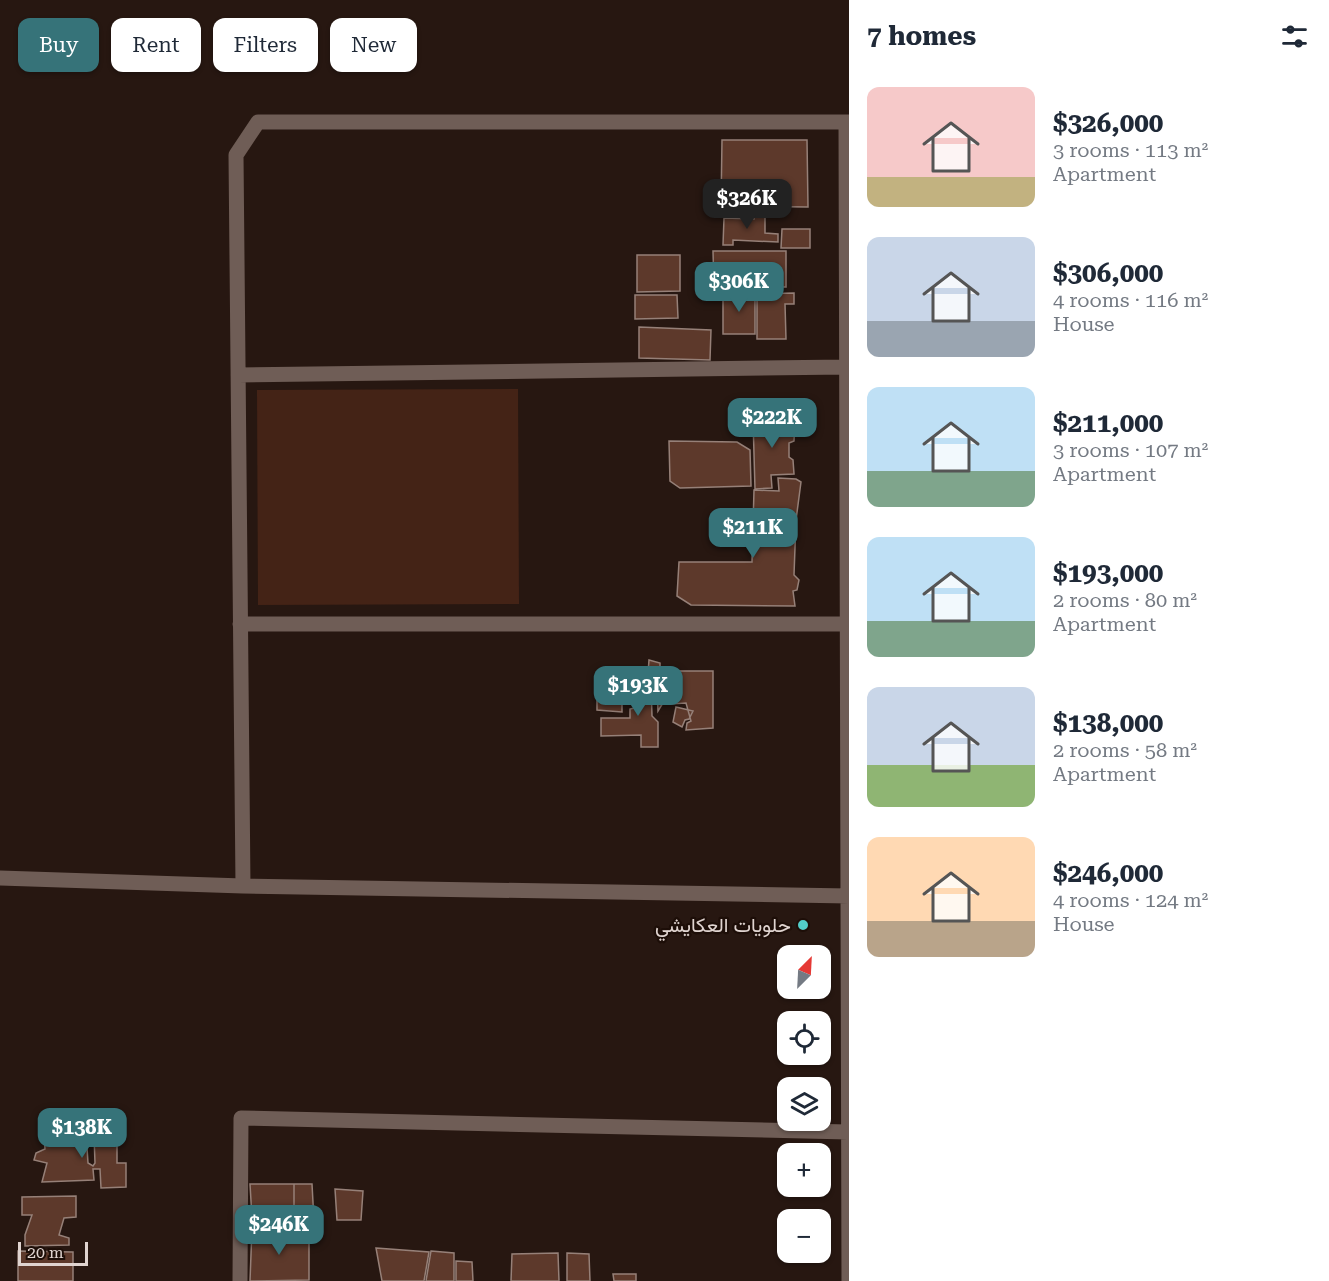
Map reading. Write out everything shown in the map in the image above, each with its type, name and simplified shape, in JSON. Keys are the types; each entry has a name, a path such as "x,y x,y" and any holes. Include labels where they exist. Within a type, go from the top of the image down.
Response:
{"street":[{"path":"243,886 236,155 258,122 847,122 849,1281"},
{"path":"238,375 846,366"},
{"path":"240,624 847,624"},
{"path":"0,878 243,886 848,896"},
{"path":"240,1281 241,1118 848,1132"}],"shaded area":[{"path":"518,389 519,604 258,605 257,390"}],"building":[{"path":"722,140 807,140 808,207 721,206"},
{"path":"754,213 765,213 765,233 778,234 778,242 733,240 733,245 723,245 724,218 754,219"},
{"path":"782,229 810,229 810,248 781,248"},
{"path":"713,251 786,251 786,287 714,287"},
{"path":"637,255 680,255 680,291 637,292"},
{"path":"723,293 755,293 755,334 723,334"},
{"path":"794,293 794,304 785,304 786,339 757,339 757,294"},
{"path":"635,295 677,295 678,318 635,319"},
{"path":"639,327 711,330 710,360 639,358"},
{"path":"795,418 794,441 789,443 789,457 793,460 794,474 771,475 772,488 755,489 753,419"},
{"path":"669,441 737,442 750,450 751,486 680,488 670,481"},
{"path":"778,478 796,479 801,482 796,520 794,575 799,580 797,590 793,591 795,606 691,605 677,596 679,562 752,562 754,490 779,491"},
{"path":"649,660 660,663 660,681 651,682 652,716 658,722 658,747 641,747 641,735 601,736 601,718 630,718 630,709 642,706 646,700"},
{"path":"611,668 625,668 626,679 636,679 637,703 622,700 622,712 597,710 597,677 613,677"},
{"path":"672,671 713,671 713,728 686,730 687,723 691,721 686,703 670,704 669,693 673,690"},
{"path":"657,689 665,689 666,698 658,711"},
{"path":"676,707 693,711 682,727 673,722"},
{"path":"86,1132 88,1163 93,1166 95,1163 94,1135 117,1134 117,1163 126,1163 126,1187 101,1188 100,1169 93,1169 94,1180 42,1182 47,1163 34,1160 36,1153 45,1149 44,1134"},
{"path":"250,1184 294,1184 294,1220 252,1218"},
{"path":"294,1184 312,1184 314,1221 294,1220"},
{"path":"335,1189 363,1191 361,1220 337,1220"},
{"path":"76,1196 76,1217 64,1218 59,1235 69,1238 69,1245 25,1246 25,1235 32,1215 22,1215 22,1197"},
{"path":"252,1228 309,1233 309,1280 250,1281"},
{"path":"376,1248 429,1252 424,1281 382,1281"},
{"path":"18,1251 73,1252 73,1281 18,1281"},
{"path":"431,1251 454,1253 454,1281 426,1281"},
{"path":"558,1253 559,1281 511,1281 512,1254"},
{"path":"567,1253 589,1254 590,1281 567,1281"},
{"path":"456,1261 472,1262 473,1281 456,1281"},
{"path":"613,1274 636,1274 636,1281 614,1281"}],"place":[{"name":"حلويات العكايشي","path":"803,925"}]}
